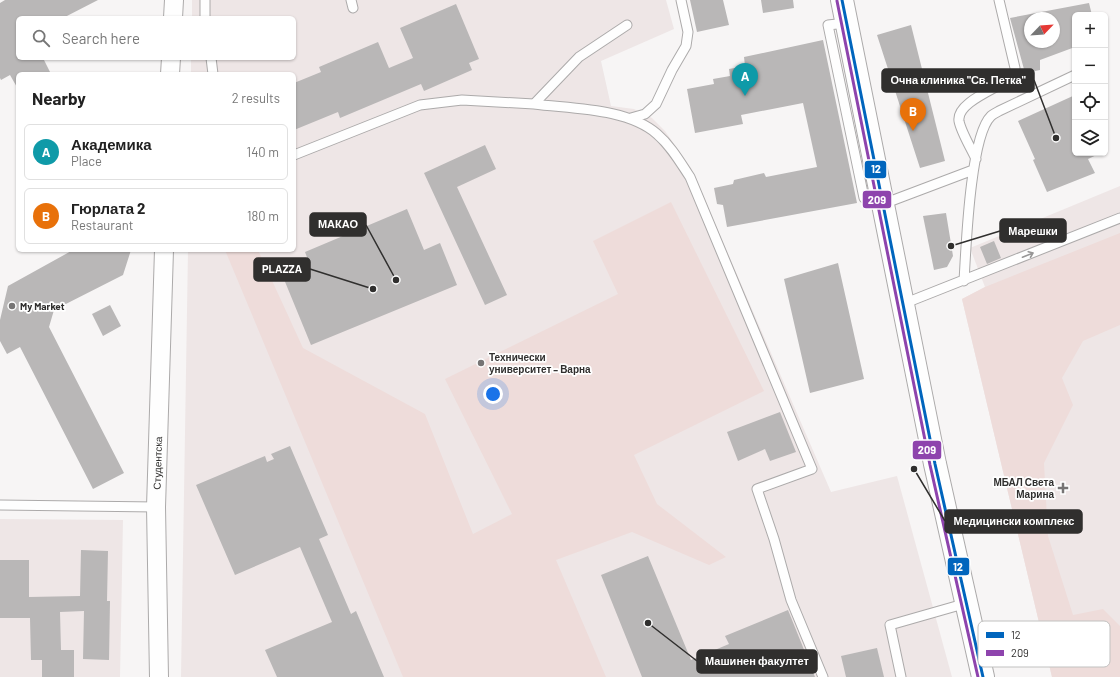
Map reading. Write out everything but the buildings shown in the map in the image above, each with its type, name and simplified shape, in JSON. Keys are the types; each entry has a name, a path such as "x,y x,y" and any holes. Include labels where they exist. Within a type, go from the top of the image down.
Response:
{"main road":[{"path":"842,0 874,201 903,304 935,464 978,654"},
{"path":"981,667 983,677"}],"street":[{"path":"173,16 174,0"},
{"path":"170,72 171,60"},
{"name":"Студентска","path":"159,677 156,508 164,252"}],"lane":[{"path":"205,0 205,16"},
{"path":"631,118 645,114 656,104 672,70 686,46 688,32 681,0"},
{"path":"976,159 959,120 962,110 971,101 1009,81 1015,75 1015,68 999,0"},
{"path":"534,104 579,57 626,25"},
{"path":"211,60 213,72"},
{"path":"964,281 973,170 986,125 991,117 1072,76"},
{"path":"296,154 420,104 462,100 534,104 612,114 631,118 652,130 665,142 690,177 812,469 757,489 774,539 791,600 823,677"},
{"path":"874,201 973,170"},
{"path":"903,304 1120,218"},
{"path":"0,505 156,508"},
{"path":"901,677 890,625 967,603"}],"shaded area":[{"name":"Технически университет – Варна","path":"192,0 666,0 674,29 601,61 611,106 634,109 652,118 665,131 691,168 831,492 897,476 952,677 181,677 188,252 296,252 296,72 191,72 191,60 296,60 296,16 192,16"},
{"name":"МБАЛ Света Марина","path":"1120,186 1120,677 1052,677 1050,667 1110,667 1110,621 1039,621 962,299 985,287 970,248"},
{"path":"671,202 764,391 634,455 657,504 726,557 709,565 632,532 556,560 606,677 403,677 226,252 259,252 303,348 425,414 473,534 512,514 445,379 618,294 593,241"},
{"path":"1120,233 1120,325 1083,341 1062,378 1073,405 1044,463 1048,536 1073,615 1103,609 1120,626 1120,677 1052,677 1050,667 1110,667 1110,621 1039,621 962,299 985,287"},
{"path":"0,519 123,520 120,677 0,677"}],"transit line":[{"name":"12","path":"842,0 935,464 978,655"},
{"name":"209","path":"837,1 930,465 978,677"},
{"name":"12","path":"981,667 983,677"}],"place":[{"name":"Академика","path":"745,96"},
{"name":"Гюрлата 2","path":"913,131"},
{"name":"Очна клиника \"Св. Петка\"","path":"1056,138"},
{"name":"Марешки","path":"951,246"},
{"name":"МАКАО","path":"396,280"},
{"name":"PLAZZA","path":"373,289"},
{"name":"My Market","path":"12,306"},
{"name":"Технически университет – Варна","path":"481,363"},
{"name":"Медицински комплекс","path":"914,469"},
{"name":"МБАЛ Света Марина","path":"1063,488"},
{"name":"Машинен факултет","path":"648,623"}]}
